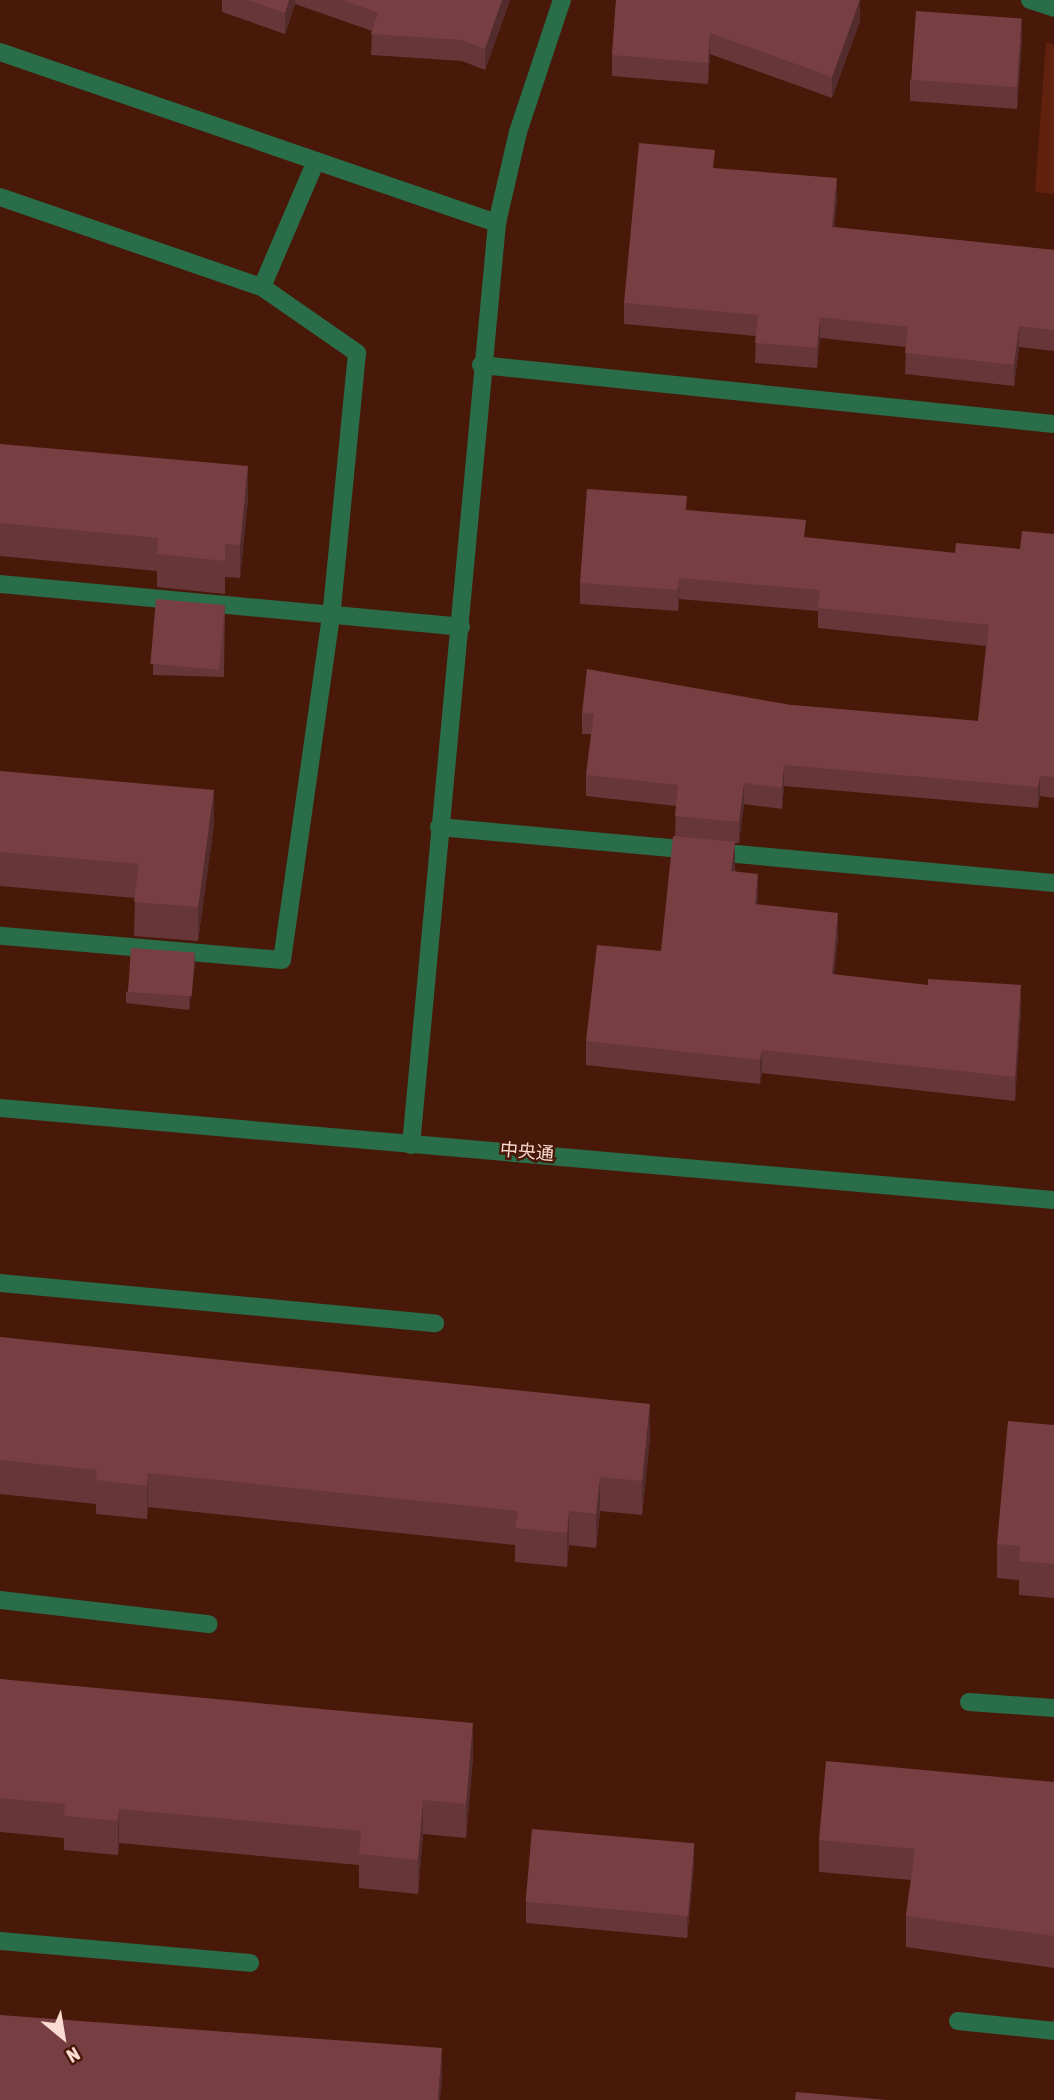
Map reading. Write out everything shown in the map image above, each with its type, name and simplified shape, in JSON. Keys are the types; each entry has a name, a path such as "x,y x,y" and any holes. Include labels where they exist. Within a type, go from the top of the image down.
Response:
{"street":[{"path":"411,1145 439,827 461,627 481,365 498,223 518,132 562,0"},
{"path":"1030,0 1054,8"},
{"path":"0,51 498,223"},
{"path":"262,287 316,161"},
{"path":"0,197 262,287 357,354 331,616 282,960 0,936"},
{"path":"481,365 1054,424"},
{"path":"0,584 461,627"},
{"path":"439,827 1054,883"},
{"name":"中央通","path":"0,1108 1054,1200"},
{"path":"0,1283 435,1323"},
{"path":"0,1600 209,1624"},
{"path":"969,1702 1054,1707"},
{"path":"0,1941 250,1963"},
{"path":"958,2021 1054,2031"}],"shaded area":[{"path":"1046,42 1054,45 1054,194 1035,192"}],"building":[{"path":"248,0 289,0 285,13"},
{"path":"343,0 502,0 485,49 462,40 371,34 378,13"},
{"path":"616,0 860,0 832,77 710,33 708,63 612,55"},
{"path":"916,11 1022,18 1017,87 911,80"},
{"path":"639,143 715,150 713,168 837,178 832,227 1054,250 1054,330 1019,326 1014,365 905,353 908,327 820,317 817,348 755,343 758,315 624,303"},
{"path":"0,444 248,466 240,545 225,544 225,561 157,554 158,538 0,523"},
{"path":"587,489 687,496 686,510 806,520 804,537 955,553 956,543 1020,549 1022,531 1054,534 1054,777 1040,776 1038,787 784,765 782,788 744,783 739,822 675,816 678,785 586,775 594,714 582,713 587,669 791,705 978,721 989,625 818,608 820,590 679,578 678,590 580,583"},
{"path":"156,599 225,605 219,670 150,664"},
{"path":"0,771 214,790 198,907 134,902 139,864 0,852"},
{"path":"673,836 735,842 731,871 758,874 755,904 838,913 832,974 928,985 928,979 1021,985 1015,1077 762,1050 760,1060 586,1041 597,945 661,951"},
{"path":"131,948 195,952 192,996 128,992"},
{"path":"0,1337 650,1404 642,1481 600,1477 596,1514 569,1511 567,1533 515,1528 518,1511 148,1473 147,1486 96,1480 97,1470 0,1460"},
{"path":"1008,1421 1054,1425 1054,1564 1019,1561 1020,1546 997,1544"},
{"path":"0,1679 473,1723 466,1804 423,1800 418,1860 359,1854 361,1831 119,1809 118,1821 64,1816 65,1804 0,1798"},
{"path":"826,1761 1054,1782 1054,1936 906,1916 915,1849 819,1840"},
{"path":"532,1829 694,1843 688,1916 526,1902"},
{"path":"0,2015 442,2048 438,2100 0,2100"},
{"path":"796,2092 888,2100 795,2100"}]}
